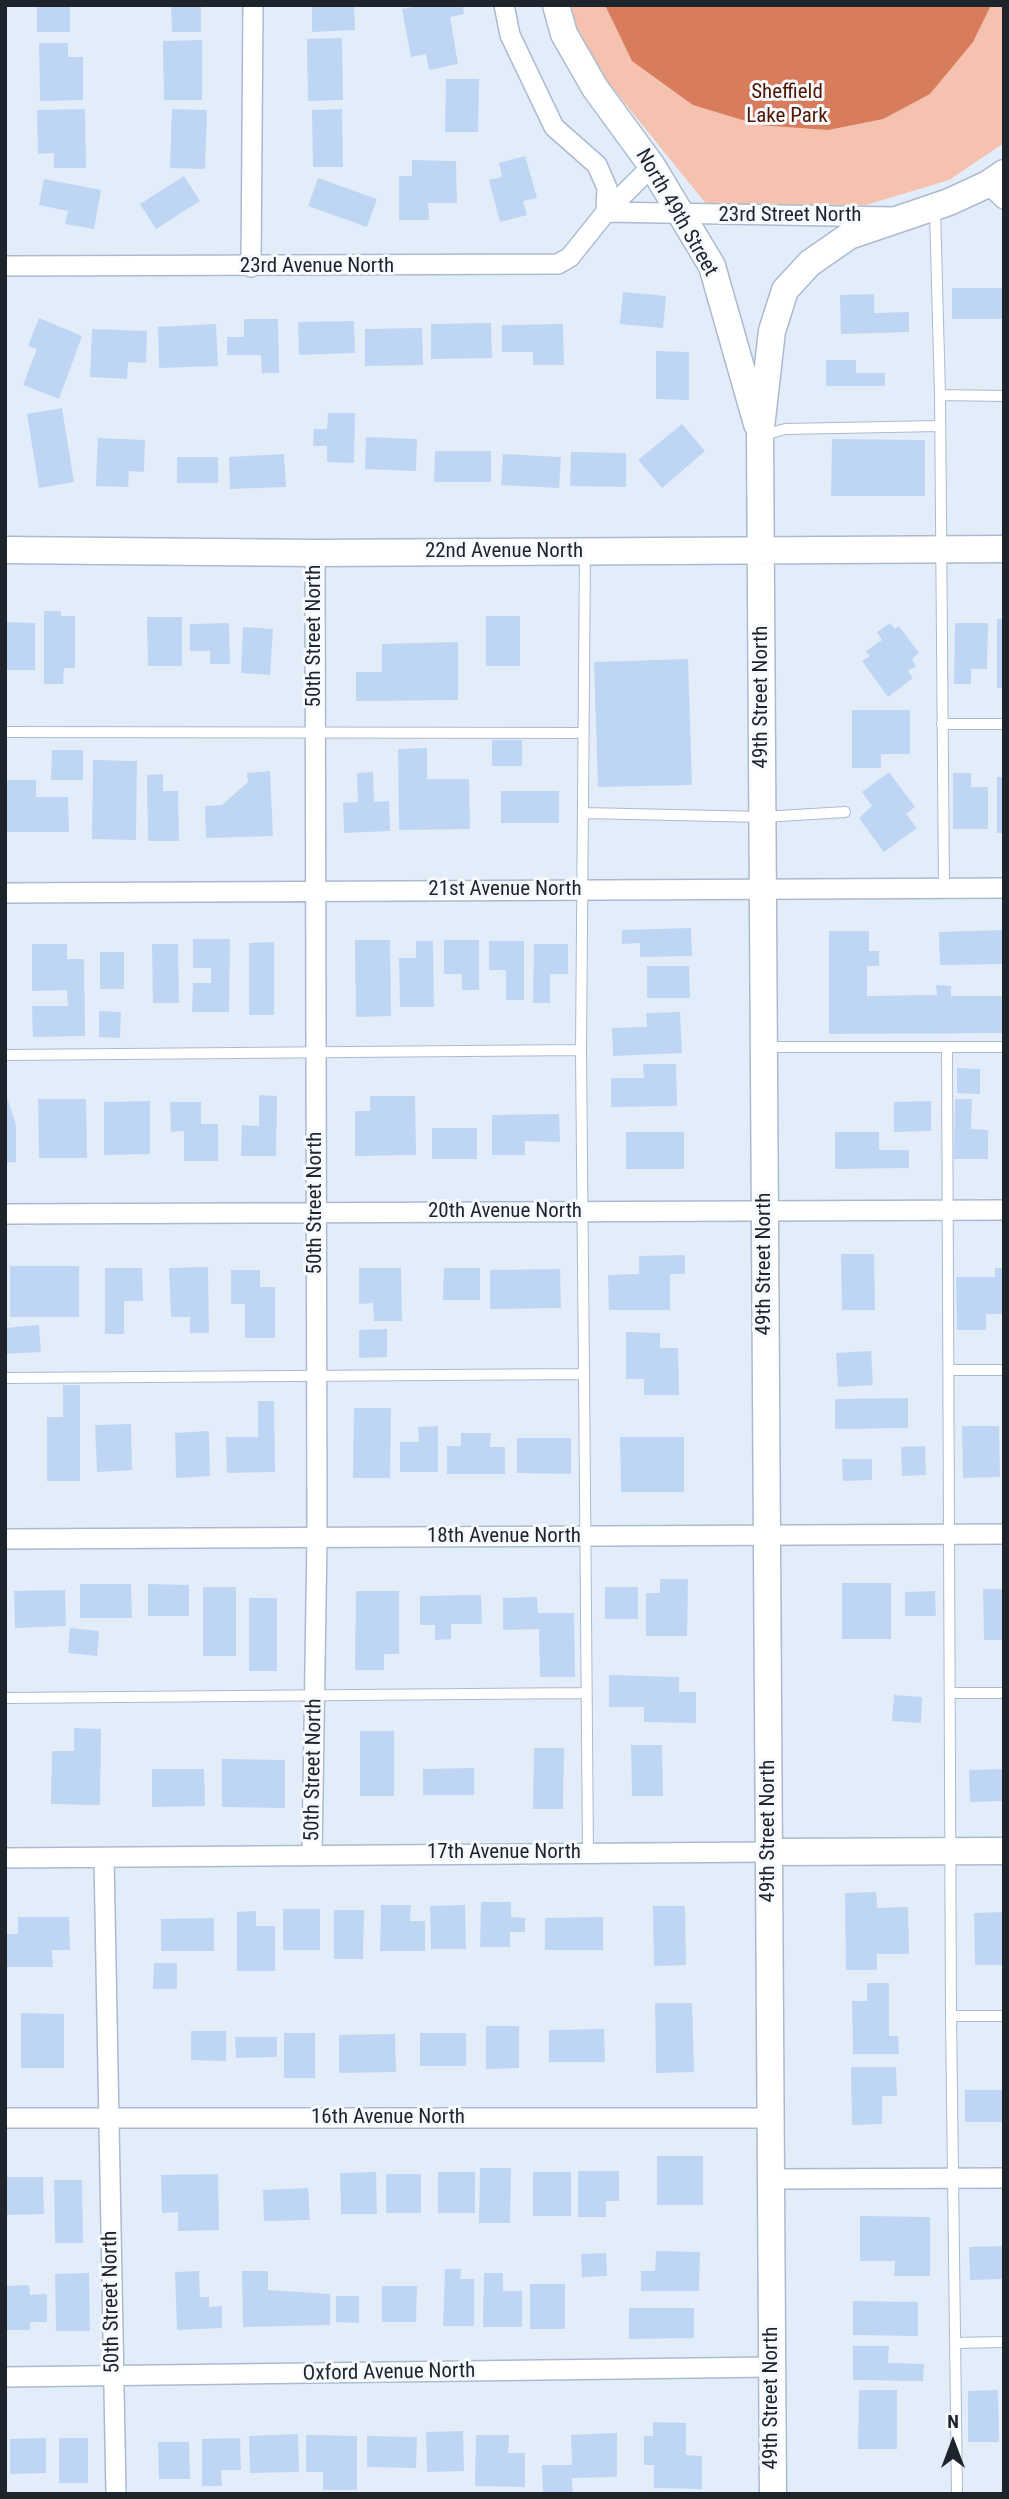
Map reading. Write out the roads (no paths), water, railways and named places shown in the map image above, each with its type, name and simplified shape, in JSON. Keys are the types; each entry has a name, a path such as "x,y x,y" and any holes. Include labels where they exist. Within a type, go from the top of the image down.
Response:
{"main road":[{"name":"North 49th Street","path":"556,5 564,34 595,88 652,166 712,266 760,436"},
{"name":"49th Street North","path":"773,2494 760,436 772,331 785,290 810,263 849,236 899,217 999,186"},
{"name":"22nd Avenue North","path":"5,550 315,552 1004,549"},
{"name":"17th Avenue North","path":"769,1852 1004,1851"}],"street":[{"path":"251,267 253,5"},
{"path":"504,5 510,36 554,127 597,165 607,188 606,212 681,215"},
{"name":"23rd Avenue North","path":"5,266 558,264 570,257 606,212 652,166"},
{"name":"23rd Street North","path":"681,215 899,217"},
{"name":"50th Street North","path":"313,1854 317,1538 315,552"},
{"name":"21st Avenue North","path":"5,893 1004,888"},
{"name":"20th Avenue North","path":"5,1214 1004,1210"},
{"name":"18th Avenue North","path":"5,1539 1004,1534"},
{"name":"17th Avenue North","path":"5,1858 769,1852"},
{"name":"50th Street North","path":"104,1858 116,2494"},
{"name":"16th Avenue North","path":"5,2118 770,2118"},
{"path":"771,2179 1004,2178"},
{"name":"Oxford Avenue North","path":"5,2377 772,2367"}],"lane":[{"path":"935,206 940,395 944,888"},
{"path":"940,395 1004,396"},
{"path":"760,436 785,429 940,426"},
{"path":"584,551 581,1050 588,1853"},
{"path":"942,724 1004,724"},
{"path":"5,732 584,733"},
{"path":"584,813 762,817 845,812"},
{"path":"764,1047 1004,1046"},
{"path":"947,1048 952,2178 957,2494"},
{"path":"5,1055 581,1050"},
{"path":"949,1370 1004,1370"},
{"path":"5,1378 584,1374"},
{"path":"5,1698 586,1693"},
{"path":"950,1693 1004,1693"},
{"path":"951,2016 1004,2016"},
{"path":"955,2343 1004,2342"}],"park label":[{"name":"Sheffield Lake Park","path":"787,105"}]}
